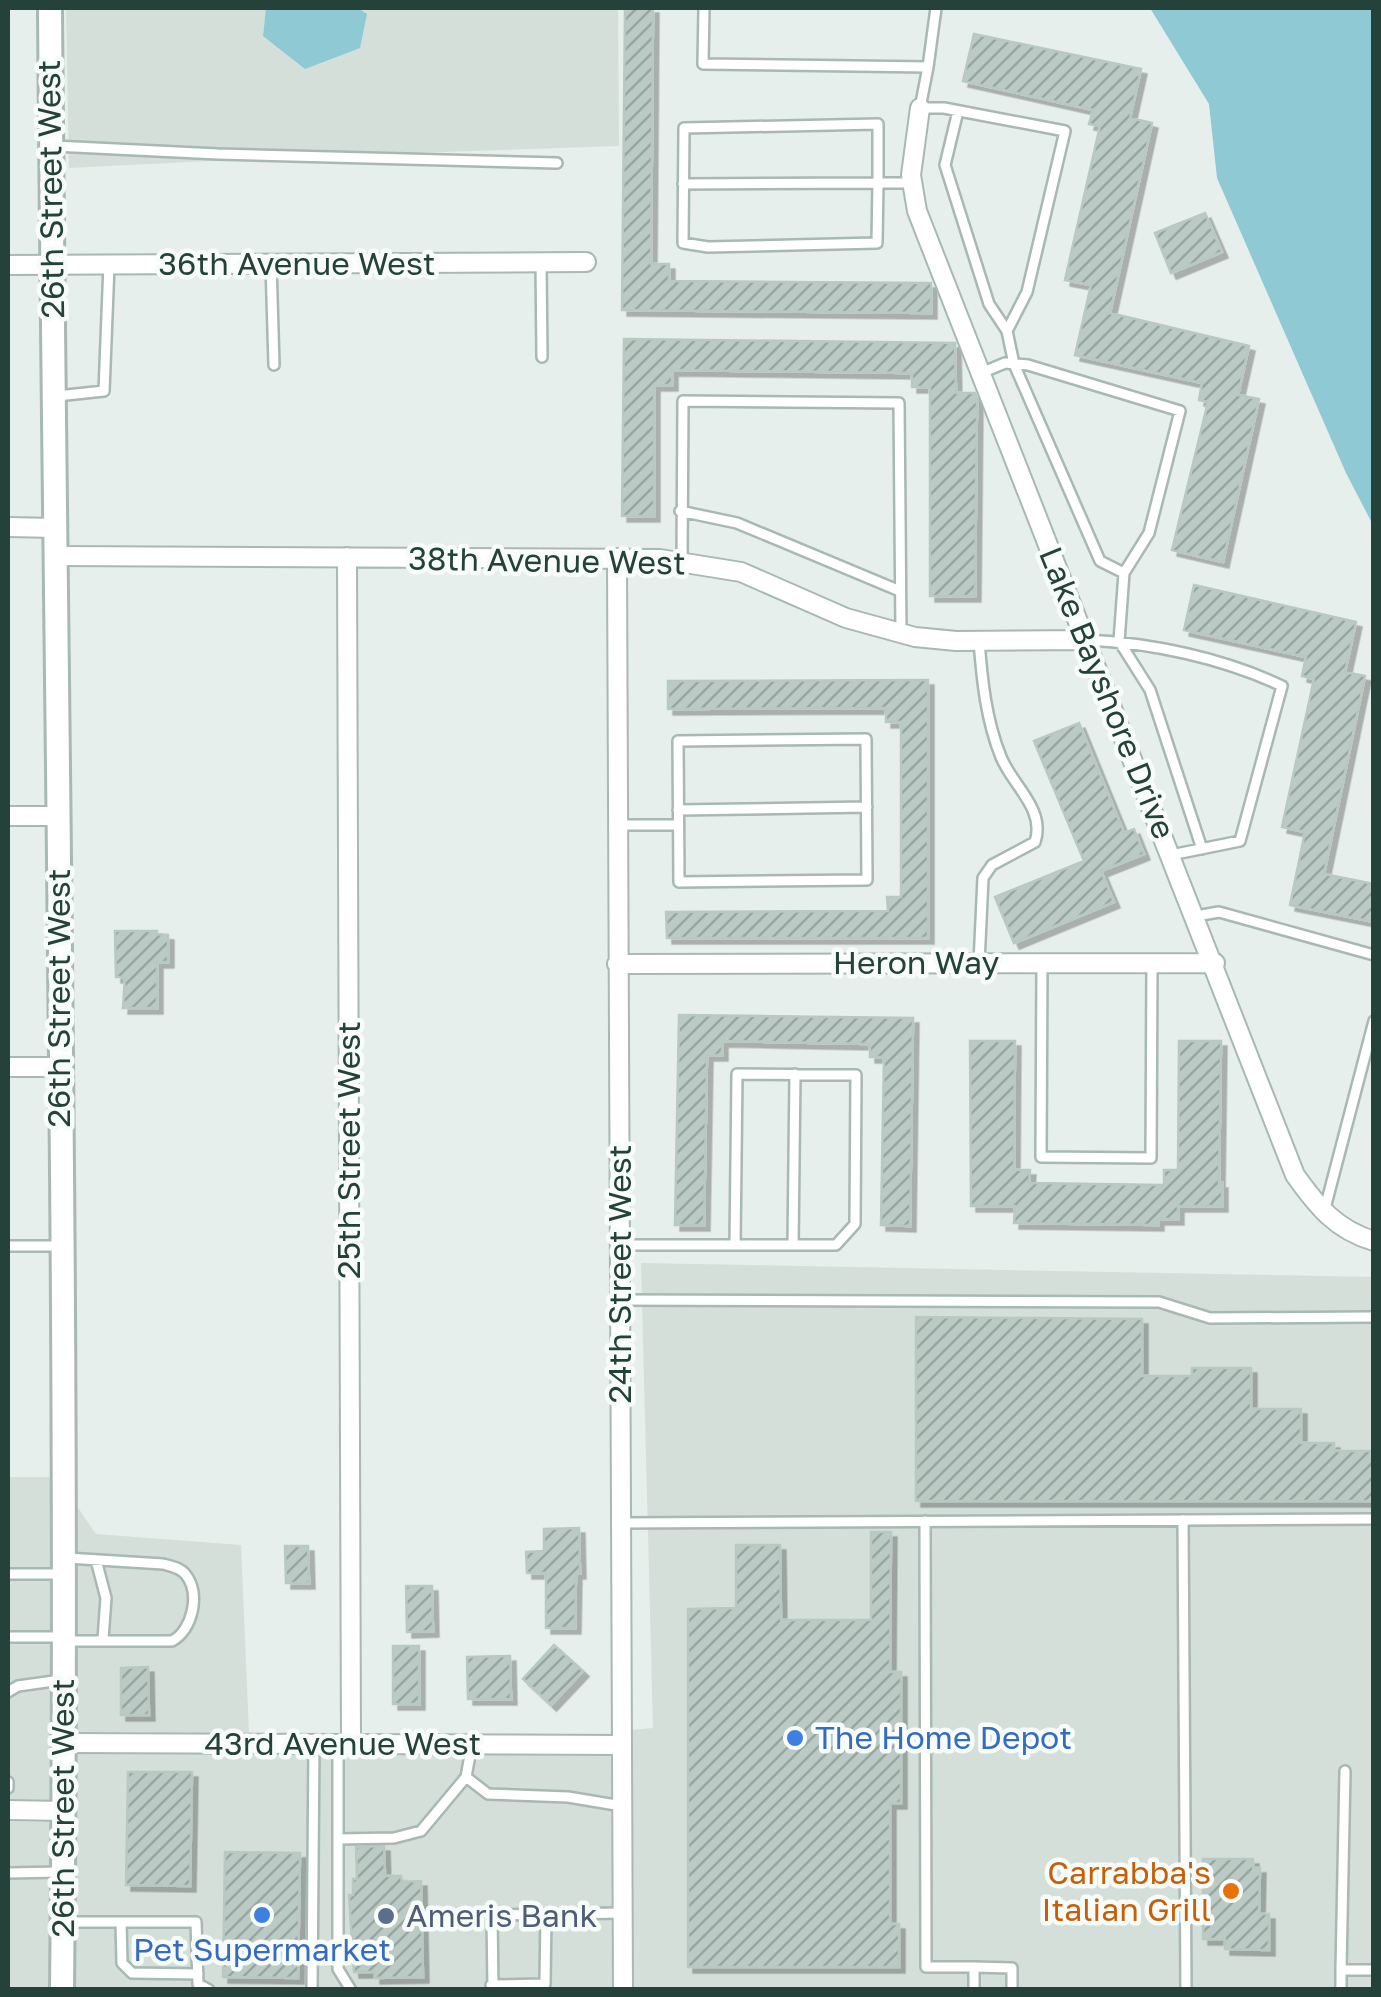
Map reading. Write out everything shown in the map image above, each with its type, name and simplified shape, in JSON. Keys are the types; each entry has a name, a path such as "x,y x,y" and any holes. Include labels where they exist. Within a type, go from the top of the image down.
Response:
{"street":[{"name":"26th Street West","path":"50,8 63,1566 62,1990"},
{"name":"Lake Bayshore Drive","path":"920,108 912,182 916,211 1295,1175 1324,1214 1348,1233 1373,1241"},
{"name":"36th Avenue West","path":"8,265 586,262"},
{"path":"8,528 56,528"},
{"name":"38th Avenue West","path":"56,556 617,558 682,562 741,572 846,618 901,634 979,641 1086,640"},
{"name":"25th Street West","path":"345,1744 347,557"},
{"name":"24th Street West","path":"617,558 623,1990"},
{"path":"8,816 58,816"},
{"name":"Heron Way","path":"617,964 1214,963"},
{"path":"8,1067 59,1067"},
{"name":"43rd Avenue West","path":"64,1742 622,1745"},
{"path":"8,1810 63,1811"}],"lane":[{"path":"704,8 704,64 928,66"},
{"path":"936,8 920,108 958,110 1066,131 1027,292 1006,331"},
{"path":"958,110 945,165 989,304 1006,331 1014,364 1100,561 1124,573"},
{"path":"878,124 878,182 877,243 708,246 683,242 684,128 878,124"},
{"path":"51,146 557,163"},
{"path":"683,184 912,182"},
{"path":"542,262 542,357"},
{"path":"271,264 274,364"},
{"path":"54,397 104,391 109,265"},
{"path":"980,374 1005,363 1028,364 1180,411 1149,533 1124,573 1120,641 1150,690 1202,848"},
{"path":"682,562 683,401 899,404 901,634"},
{"path":"680,511 737,523 900,592"},
{"path":"1086,640 1120,641 1242,667 1282,686 1240,841 1171,855"},
{"path":"979,641 982,692 1002,758 1035,813 1038,831 1035,842 992,865 983,878 979,963"},
{"path":"866,739 866,807 868,880 679,882 678,741 866,739"},
{"path":"678,810 866,807"},
{"path":"618,825 678,824"},
{"path":"1196,916 1220,912 1374,956"},
{"path":"1042,963 1042,1157 1150,1158 1152,963"},
{"path":"1324,1214 1374,1021"},
{"path":"620,1245 836,1245 855,1224 856,1075 737,1074 735,1244"},
{"path":"793,1245 795,1074"},
{"path":"8,1246 60,1246"},
{"path":"620,1300 1159,1302 1210,1318 1374,1316"},
{"path":"621,1523 1374,1519"},
{"path":"1183,1520 1186,1990"},
{"path":"925,1522 926,1967 1012,1968 1012,1990"},
{"path":"96,1560 106,1598 103,1639"},
{"path":"8,1574 96,1560 164,1564 186,1575 191,1588 190,1626 172,1641 8,1637"},
{"path":"8,1692 18,1686 63,1680"},
{"path":"312,1990 314,1744"},
{"path":"345,1744 338,1839 338,1969 351,1990"},
{"path":"338,1839 394,1838 421,1831 466,1777 472,1744"},
{"path":"1340,1990 1345,1771"},
{"path":"466,1777 488,1794 568,1797 622,1806"},
{"path":"8,1873 63,1872"},
{"path":"546,1914 545,1984 492,1987 492,1915 546,1914 622,1913"},
{"path":"62,1922 196,1922 198,1984 208,1990"},
{"path":"120,1922 122,1963 132,1973 198,1974"},
{"path":"974,1967 974,1990"},
{"path":"1341,1970 1374,1970"}],"shaded area":[{"path":"66,8 266,8 263,36 367,15 358,8 618,8 619,146 69,168"},
{"path":"641,1263 1373,1277 1373,1989 632,1989 631,1730 653,1728"},
{"path":"8,1477 52,1477 54,1800 8,1800"},
{"path":"72,1499 96,1534 241,1545 249,1733 73,1732"},
{"path":"73,1753 612,1755 613,1989 71,1990"},
{"path":"8,1821 54,1822 52,1989 8,1990"}],"water":[{"path":"266,8 358,8 367,14 360,48 305,69 263,36"},
{"path":"1150,8 1373,8 1373,525 1346,473 1217,178 1209,104"}],"building":[{"path":"625,8 653,8 651,264 669,264 669,281 931,283 931,313 622,310"},
{"path":"974,34 1141,69 1130,118 1152,123 1110,313 1249,346 1238,395 1259,399 1223,562 1172,550 1208,402 1199,400 1202,383 1075,355 1091,285 1065,280 1100,126 1089,124 1093,110 963,81"},
{"path":"1205,213 1222,252 1171,273 1155,233"},
{"path":"624,339 955,343 956,393 975,393 977,399 975,596 930,596 930,387 912,387 912,373 672,370 672,385 654,385 654,516 622,516"},
{"path":"1194,585 1356,622 1345,672 1365,676 1324,874 1374,884 1374,922 1290,905 1305,832 1282,827 1314,679 1302,676 1306,657 1184,630"},
{"path":"928,680 928,938 667,938 666,912 888,911 887,897 901,897 901,722 886,722 886,708 668,709 668,681"},
{"path":"1079,723 1124,833 1134,829 1144,854 1101,871 1114,902 1014,943 995,897 1084,861 1034,741"},
{"path":"115,931 157,931 168,935 168,962 157,962 157,1008 123,1008 125,977 116,977"},
{"path":"679,1015 913,1018 910,1226 881,1225 884,1057 870,1057 870,1044 722,1041 722,1055 707,1055 704,1225 675,1225"},
{"path":"970,1041 1015,1041 1014,1170 1030,1170 1029,1183 1164,1185 1164,1170 1178,1170 1179,1041 1221,1041 1222,1206 1178,1206 1178,1219 1158,1219 1158,1225 1014,1223 1015,1206 971,1206"},
{"path":"916,1317 1142,1319 1142,1376 1192,1376 1192,1368 1251,1368 1251,1409 1301,1409 1301,1443 1334,1443 1334,1451 1374,1451 1374,1501 916,1501"},
{"path":"579,1528 575,1628 546,1628 546,1573 527,1573 526,1552 544,1551 544,1529"},
{"name":"The Home Depot","path":"871,1532 891,1532 890,1672 901,1672 901,1803 890,1803 890,1924 899,1924 899,1967 688,1967 688,1609 736,1608 736,1545 780,1545 781,1620 871,1620"},
{"path":"285,1546 308,1546 309,1583 286,1583"},
{"path":"406,1586 432,1586 433,1631 407,1632"},
{"path":"554,1645 583,1671 551,1705 523,1679"},
{"path":"393,1646 419,1646 419,1704 393,1704"},
{"path":"510,1656 511,1699 468,1699 467,1657"},
{"path":"148,1667 149,1715 121,1715 121,1668"},
{"path":"128,1772 192,1772 190,1886 126,1885"},
{"name":"Ameris Bank","path":"384,1846 385,1876 401,1876 402,1882 421,1881 423,1977 375,1978 375,1972 354,1972 349,1895 353,1895 353,1879 357,1879 356,1847"},
{"name":"Pet Supermarket","path":"225,1852 300,1853 298,1978 223,1977"},
{"name":"Carrabba's Italian Grill","path":"1203,1859 1253,1859 1253,1868 1260,1868 1259,1914 1269,1914 1269,1950 1225,1949 1225,1939 1203,1939"}],"place":[{"name":"The Home Depot","path":"795,1738"},
{"name":"Carrabba's Italian Grill","path":"1231,1891"},
{"name":"Pet Supermarket","path":"262,1915"},
{"name":"Ameris Bank","path":"386,1916"}]}
